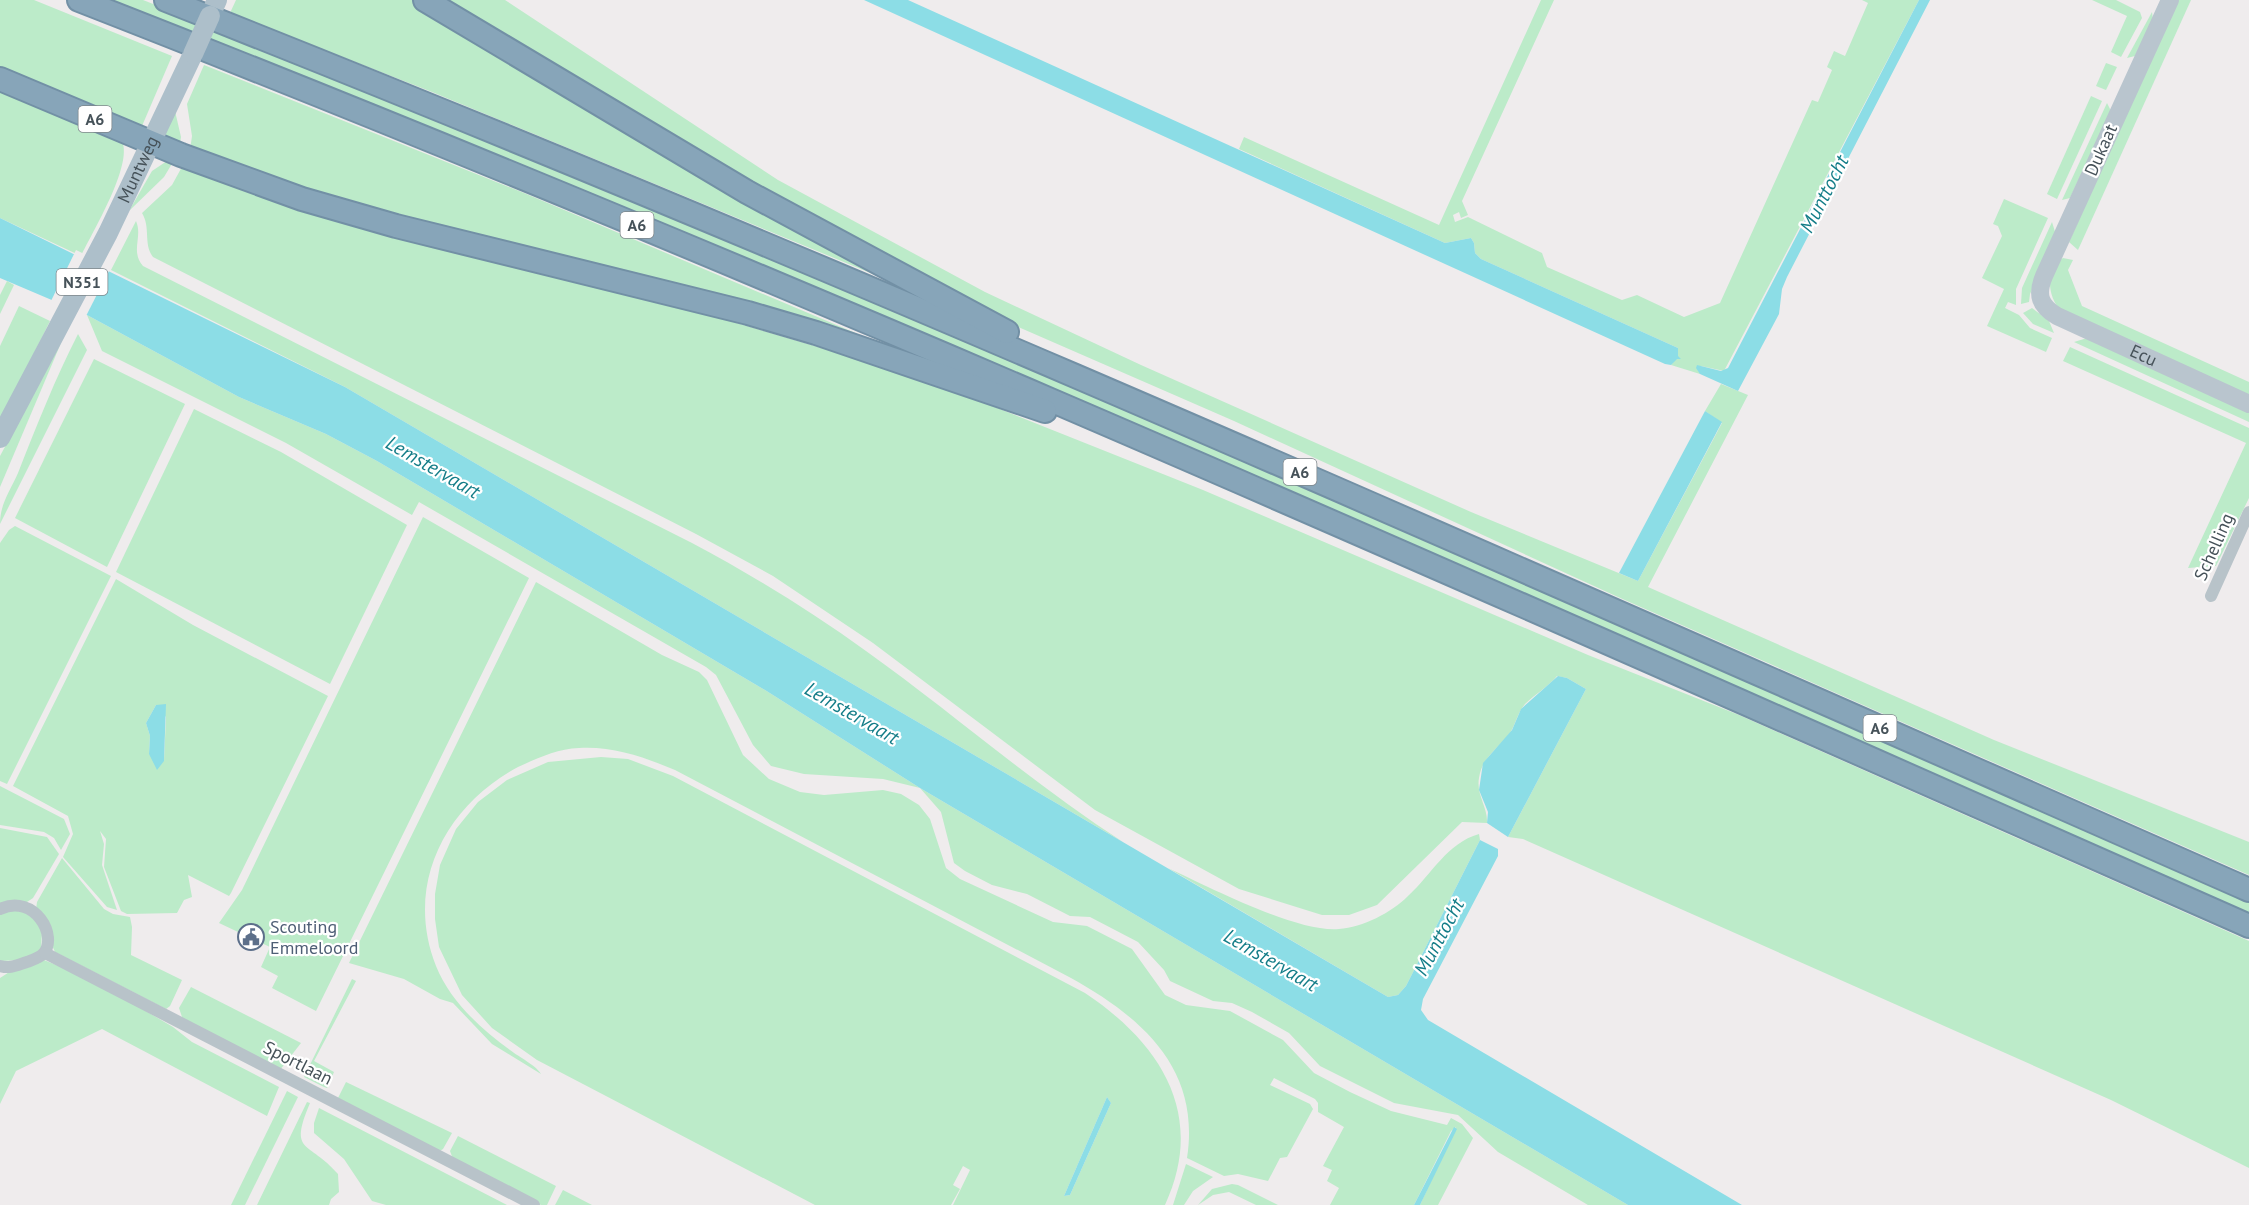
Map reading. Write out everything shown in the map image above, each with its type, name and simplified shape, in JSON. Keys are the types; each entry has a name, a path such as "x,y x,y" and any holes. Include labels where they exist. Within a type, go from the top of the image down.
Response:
{"highway":[{"name":"A6","path":"79,0 632,222 1192,460 2249,926"},
{"name":"A6","path":"166,0 687,211 1088,380 2249,890"},
{"name":"A6","path":"425,0 747,192 978,315 1088,380"},
{"name":"A6","path":"0,79 146,141 330,208 676,294 806,330 1192,460"}],"main road":[{"name":"Muntweg","path":"176,76 204,0"},
{"name":"Muntweg","path":"0,438 52,336 57,331 176,76 218,0"}],"street":[{"name":"Dukaat","path":"2040,301 2039,292 2044,276 2170,0"},
{"name":"Ecu","path":"2040,301 2057,316 2249,404"},
{"name":"Schelling","path":"2211,596 2249,512"},
{"path":"0,909 17,904 36,912 46,932 45,953 12,967 0,966"},
{"name":"Sportlaan","path":"45,953 534,1205"}],"green space":[{"path":"0,0 34,0 172,56 142,126 137,128 0,76"},
{"path":"101,0 143,0 1028,364 2249,899 2249,917"},
{"path":"236,0 414,0 931,298 432,92 230,13"},
{"path":"438,0 505,0 778,180 985,292 1141,365 1471,512 1638,581 1722,423 1705,411 1721,384 1748,395 1648,587 1994,740 2249,842 2249,875 1618,597 1234,421 991,315 828,231"},
{"path":"1541,0 1554,0 1462,201 1468,215 1461,218 1459,212 1453,215 1455,222 1468,217 1542,253 1547,267 1622,300 1637,295 1684,317 1720,303 1812,100 1818,102 1832,70 1827,67 1834,51 1845,56 1868,3 1862,0 1919,0 1724,371 1701,366 1700,374 1671,365 1678,356 1678,348 1481,259 1475,253 1471,238 1445,243 1239,149 1244,137 1439,225"},
{"path":"2092,0 2116,0 2140,12 2142,18 2121,57 2111,52 2127,16"},
{"path":"2177,0 2191,0 2078,250 2069,242"},
{"path":"2152,12 2153,20 2135,56 2127,58"},
{"path":"2106,63 2117,67 2106,90 2096,86"},
{"path":"204,65 524,193 969,381 398,226 190,150 192,136 187,104"},
{"path":"0,89 122,141 124,152 117,181 81,256 0,218"},
{"path":"2091,96 2102,101 2057,199 2047,194"},
{"path":"2107,103 2111,111 2070,198 2062,200"},
{"path":"175,111 181,137 179,149 164,137"},
{"path":"167,161 173,162 164,177 129,211 152,171"},
{"path":"183,165 274,201 342,223 662,301 883,366 952,390 1203,490 1588,655 1739,715 2249,941 2249,1168 2111,1100 1523,839 1508,837 1586,689 1567,678 1557,676 1525,704 1510,733 1483,764 1479,784 1487,823 1462,822 1377,905 1349,915 1322,915 1239,889 1095,810 873,643 773,576 696,534 153,257 148,247 146,224 142,213 172,185"},
{"path":"2004,199 2048,218 2016,289 2016,305 2008,302 2005,308 2019,315 2030,328 2052,338 2046,352 1987,326 2004,289 1982,278 2002,236 1998,226 1993,224"},
{"path":"136,221 138,227 137,255 143,266 692,543 759,581 866,651 1057,796 1123,842 345,387 111,270"},
{"path":"2052,222 2056,235 2030,294 2029,302 2021,304 2022,288"},
{"path":"2063,258 2073,260 2068,270 2082,306 2249,382 2249,397 2061,311 2053,298 2050,283 2053,269"},
{"path":"7,281 14,285 0,314 0,295"},
{"path":"19,306 50,321 0,422 0,346"},
{"path":"2032,308 2049,321 2054,333 2033,324 2023,313"},
{"path":"87,315 239,397 326,434 377,461 765,690 920,788 883,779 804,774 771,766 753,745 716,675 706,667 419,502 412,515 286,443 102,351"},
{"path":"78,334 87,350 0,524 6,498"},
{"path":"2087,338 2249,410 2249,422 2074,342"},
{"path":"61,343 0,487 0,456"},
{"path":"2070,347 2249,428 2249,498 2216,566 2188,568 2246,443 2063,361"},
{"path":"94,359 185,404 107,567 15,518"},
{"path":"194,409 281,452 407,525 330,684 116,572"},
{"path":"423,517 529,578 316,1011 272,988 278,976 261,967 270,947 219,923 242,890"},
{"path":"15,526 111,576 7,784 0,781 0,543 9,530"},
{"path":"116,579 193,625 328,696 229,896 188,875 192,897 184,900 177,913 127,914 121,911 104,867 106,839 100,831 104,844 102,865 117,910 107,907 63,857 73,834 68,816 13,786","holes":["156,705 166,717 164,761 149,754 150,736 146,723"]},
{"path":"536,582 662,655 699,672 707,680 743,755 769,779 800,792 824,795 883,790 901,794 919,805 930,819 946,868 960,879 1053,922 1087,926 1132,949 1165,995 1186,1005 1230,1011 1283,1040 1314,1073 1350,1092 1391,1111 1447,1125 1451,1118 1462,1124 1473,1138 1438,1205 1420,1205 1456,1127 1451,1131 1414,1205 1330,1205 1339,1188 1327,1181 1332,1170 1323,1166 1344,1127 1318,1112 1318,1103 1315,1099 1274,1078 1270,1085 1310,1104 1313,1109 1287,1157 1280,1158 1268,1181 1238,1174 1224,1176 1187,1158 1189,1126 1185,1097 1175,1072 1160,1049 1142,1028 1121,1010 1071,978 675,770 616,751 579,748 555,752 518,767 492,783 470,803 452,826 438,851 429,878 425,906 427,936 442,979 449,991 477,1023 541,1074 492,1044 453,1003 440,999 404,979 349,963"},
{"path":"601,757 628,759 673,776 1085,993 1135,1034 1154,1058 1169,1084 1178,1111 1181,1141 1177,1172 1165,1205 953,1205 970,1170 963,1166 953,1185 960,1189 951,1205 815,1205 537,1060 492,1028 462,995 439,947 435,919 435,894 440,865 456,829 478,802 507,780 548,762","holes":["1107,1097 1111,1103 1070,1195 1064,1196"]},
{"path":"0,786 64,819 70,834 61,850 54,838 44,832 0,825"},
{"path":"920,788 1628,1205 1588,1205 1498,1152 1458,1115 1394,1103 1320,1066 1289,1033 1252,1012 1232,1003 1213,1001 1170,981 1164,970 1138,942 1090,917 1070,916 1027,894 992,885 965,871 954,863 941,812"},
{"path":"0,828 47,837 59,854 33,898 27,902 0,906"},
{"path":"1479,834 1480,840 1406,986 1398,995 1388,997 1168,868 1252,907 1277,916 1300,924 1339,929 1367,922 1393,908 1417,887 1440,860 1458,844"},
{"path":"62,858 104,909 113,914 130,917 131,955 182,980 170,1006 166,1009 55,952 36,910 37,902"},
{"path":"4,910 31,912 42,931 41,950 22,960 0,961 0,913"},
{"path":"44,960 93,980 173,1027 192,1042 279,1087 267,1116 102,1029 16,1071 0,1104 0,978 14,969"},
{"path":"352,979 356,981 314,1061 334,1072 327,1088 304,1077"},
{"path":"191,987 301,1043 280,1070 183,1020 179,1008"},
{"path":"346,1082 452,1133 443,1149 438,1152 336,1102"},
{"path":"287,1091 298,1097 245,1205 231,1205"},
{"path":"307,1102 310,1103 301,1131 302,1139 305,1145 338,1174 339,1192 331,1199 329,1205 257,1205"},
{"path":"319,1108 507,1205 386,1205 372,1201 344,1159 314,1133 314,1123"},
{"path":"458,1136 556,1186 547,1205 541,1205 453,1159 450,1151"},
{"path":"1186,1164 1213,1177 1193,1191 1184,1205 1173,1205"},
{"path":"1232,1184 1278,1205 1256,1205 1229,1192 1213,1195 1198,1205 1212,1189"},
{"path":"563,1190 592,1205 555,1205"}],"water":[{"path":"864,0 908,0 1445,243 1471,238 1475,253 1481,259 1678,348 1678,356 1681,359 1677,359 1671,365 1665,364"},
{"name":"Munttocht","path":"1919,0 1930,0 1787,277 1782,289 1779,314 1738,391 1700,374 1696,368 1697,365 1721,371 1728,368"},
{"path":"0,218 345,387 1388,997 1398,995 1406,986 1480,840 1498,849 1498,856 1423,999 1421,1010 1428,1020 1742,1205 1628,1205 920,788 765,690 377,461 326,434 239,397 87,315 0,278"},
{"path":"1705,411 1722,422 1638,581 1619,573"},
{"path":"1558,676 1567,678 1586,689 1508,837 1487,823 1488,812 1479,790 1483,763 1512,730 1521,709"},
{"path":"166,704 164,761 157,770 149,754 150,736 146,723 156,705"},
{"path":"1107,1097 1111,1103 1070,1195 1064,1196"},
{"path":"1454,1127 1457,1129 1420,1205 1414,1205"}],"pier":[{"path":"76,250 111,267 85,318 50,303"}],"place":[{"name":"Scouting Emmeloord","path":"251,937"}],"water label":[{"name":"Lemstervaart","path":"433,467"},
{"name":"Lemstervaart","path":"852,713"},
{"name":"Lemstervaart","path":"1271,960"}]}
